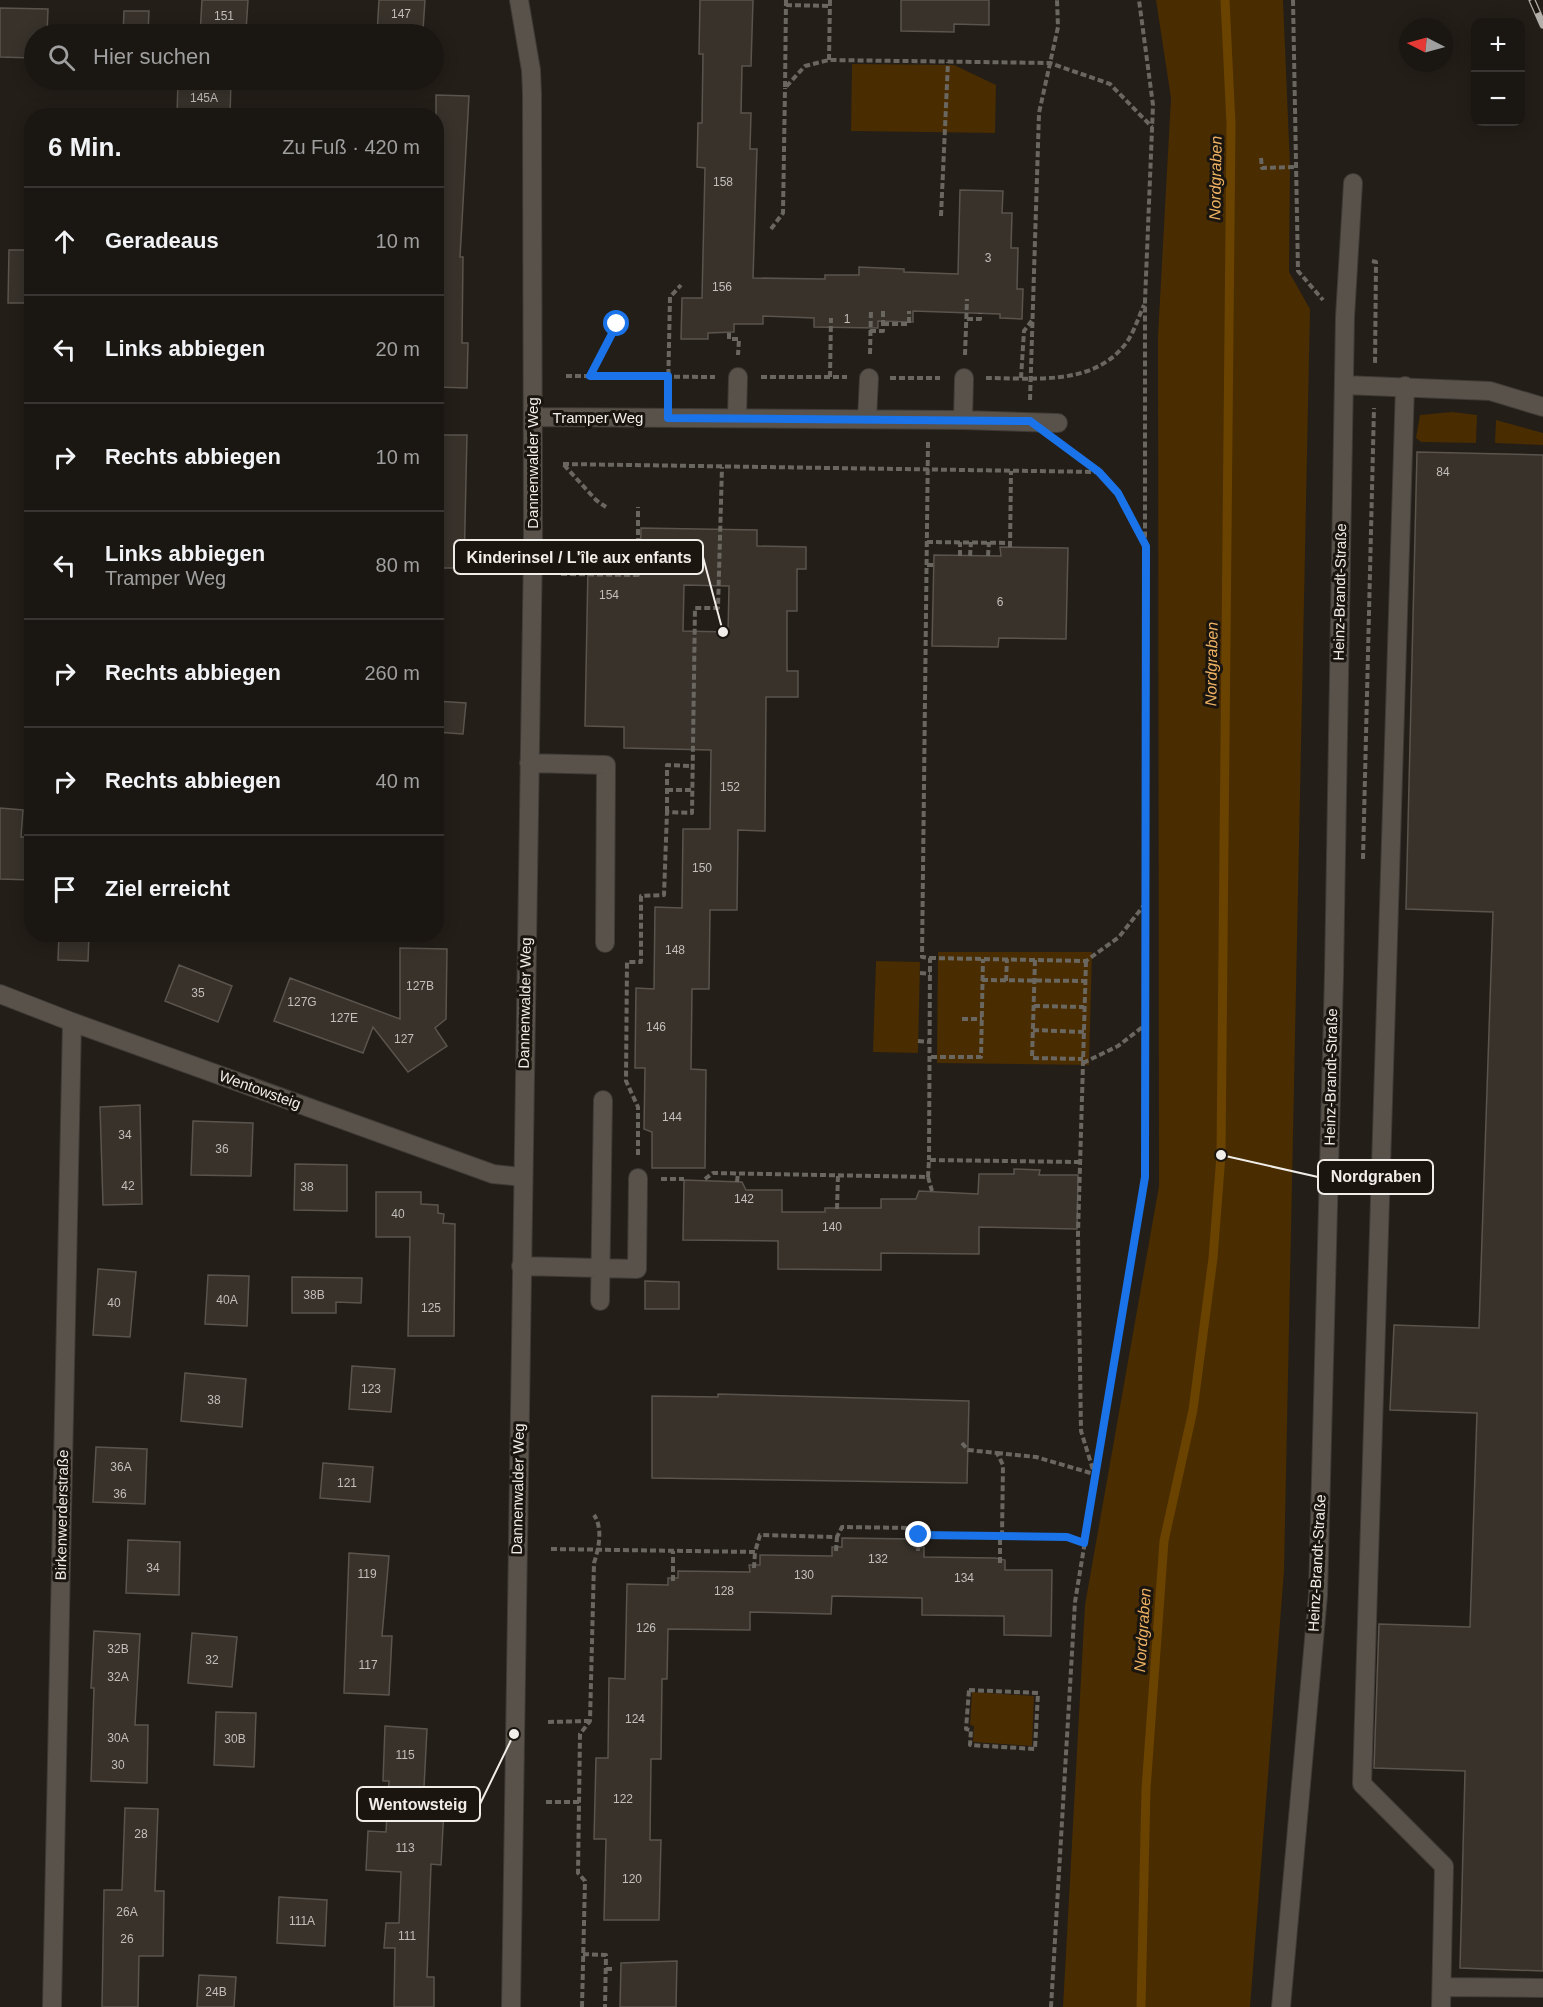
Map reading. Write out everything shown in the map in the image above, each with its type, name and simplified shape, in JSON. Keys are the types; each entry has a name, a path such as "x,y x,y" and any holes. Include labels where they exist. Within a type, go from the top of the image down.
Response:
{"street":[{"name":"Dannenwalder Weg","path":"512,2007 534,417 532,94 519,0"},
{"name":"Heinz-Brandt-Straße","path":"1281,2007 1318,1595 1334,974 1344,317 1353,183"},
{"path":"737,418 738,377"},
{"path":"867,420 869,378"},
{"path":"963,420 964,378"},
{"path":"1344,385 1490,391 1543,407"},
{"path":"1405,386 1362,1784 1444,1866 1441,2007"},
{"name":"Tramper Weg","path":"534,417 963,420 1058,423"},
{"path":"529,763 606,765 605,943"},
{"name":"Wentowsteig","path":"0,993 72,1022 493,1174 522,1177"},
{"name":"Birkenwerderstraße","path":"52,2007 72,1022"},
{"path":"600,1301 603,1100"},
{"path":"521,1266 637,1269 638,1178"},
{"path":"1443,1987 1543,1988"}],"path":[{"path":"830,0 830,60"},
{"path":"1058,0 1058,27 1039,113 1030,421 1099,472 1118,493 1146,546"},
{"path":"1052,2007 1075,1602 1145,1177 1145,301 1153,105 1139,0"},
{"path":"1293,0 1298,271 1317,295 1344,317"},
{"path":"771,229 783,213 786,3 830,6"},
{"path":"785,88 806,66 830,60 1050,63 1110,84 1152,128"},
{"path":"941,216 948,62"},
{"path":"1261,158 1262,168 1297,167"},
{"path":"668,418 670,297 681,285"},
{"path":"965,359 968,299"},
{"path":"566,376 1068,377 1102,367 1125,346 1145,301"},
{"path":"869,359 871,310"},
{"path":"870,331 883,331 883,311"},
{"path":"883,324 909,324 909,311"},
{"path":"967,319 980,319 980,313"},
{"path":"830,377 831,318"},
{"path":"1021,378 1024,331 1033,318"},
{"path":"590,376 617,324"},
{"path":"729,333 729,339 738,339 738,358"},
{"path":"928,420 922,957 1086,961 1119,937 1145,904"},
{"path":"606,507 596,500 563,464 1099,472"},
{"path":"667,812 692,813 695,608 718,608 722,467"},
{"path":"927,542 989,542 1010,545 1011,471"},
{"path":"561,574 638,575 638,507"},
{"path":"960,542 960,556"},
{"path":"970,556 971,542"},
{"path":"988,556 989,542"},
{"path":"605,575 606,563"},
{"path":"927,565 933,566"},
{"path":"684,1179 638,1178 638,1107 626,1081 627,962 641,962 641,896 664,895 667,765 692,766"},
{"path":"667,790 692,790"},
{"path":"930,958 931,1057 928,1177 932,1191"},
{"path":"931,1057 981,1057 983,959"},
{"path":"1006,981 1007,959"},
{"path":"1035,960 1032,1058 1083,1061 1118,1046 1145,1025"},
{"path":"1086,961 1078,1234 1081,1431 1095,1474"},
{"path":"920,974 930,974"},
{"path":"982,980 1085,981"},
{"path":"1034,1006 1084,1007"},
{"path":"962,1019 982,1019"},
{"path":"1033,1030 1084,1032"},
{"path":"918,1041 930,1042"},
{"path":"638,1117 644,1117"},
{"path":"929,1160 1031,1164 1080,1162"},
{"path":"705,1179 714,1173 928,1177"},
{"path":"737,1182 738,1173"},
{"path":"837,1209 838,1175"},
{"path":"962,1443 968,1450 1036,1456 1095,1474"},
{"path":"997,1453 1003,1465 1000,1563"},
{"path":"582,2007 585,1881 578,1873 580,1734 590,1721 594,1563 599,1550 599,1522 594,1515"},
{"path":"836,1551 837,1537 842,1527 916,1528 919,1535 918,1551"},
{"path":"754,1568 755,1552 760,1535 837,1537"},
{"path":"919,1535 1067,1537 1084,1543"},
{"path":"551,1549 755,1552"},
{"path":"673,1551 673,1581"},
{"path":"969,1690 1038,1693 1035,1749 970,1745 971,1730 966,1729 969,1690"},
{"path":"548,1722 590,1721"},
{"path":"546,1802 579,1802"},
{"path":"583,1954 606,1955 605,2007"},
{"path":"606,1969 614,1969"}],"shaded area":[{"path":"1156,0 1283,0 1290,166 1289,272 1310,309 1284,1571 1250,2007 1063,2007 1085,1605 1159,1186 1158,336 1171,98"},
{"path":"852,64 954,65 996,85 995,133 851,131"},
{"path":"1452,412 1477,415 1476,443 1421,442 1416,438 1420,415"},
{"path":"1496,420 1543,433 1543,445 1495,443"},
{"path":"938,952 1092,952 1089,1065 937,1063"},
{"path":"876,961 920,962 918,1053 873,1052"},
{"path":"972,1692 1034,1696 1032,1746 973,1742 974,1726 970,1725"}],"building":[{"path":"202,0 248,0 246,24 201,24"},
{"path":"379,0 425,0 423,24 378,24"},
{"path":"700,0 753,0 751,66 742,66 741,113 751,113 750,149 757,149 753,278 825,279 825,275 859,275 859,267 904,269 904,272 958,274 960,190 1003,191 1002,213 1012,213 1011,248 1018,248 1017,289 1023,289 1022,319 1000,318 1000,314 913,311 913,322 878,321 878,328 814,327 814,318 763,316 763,324 734,324 734,332 708,333 708,339 681,339 682,298 702,298 705,168 697,167 698,123 702,123 703,54 699,54"},
{"path":"901,0 989,0 989,25 954,24 954,32 901,31"},
{"path":"0,8 48,9 47,24 24,24 24,58 0,57"},
{"path":"124,11 149,11 148,24 123,24"},
{"path":"178,90 231,90 230,108 177,108"},
{"path":"436,95 469,96 460,257 463,257 462,343 468,343 467,388 444,387 444,108 436,108"},
{"path":"9,250 24,250 24,303 8,303"},
{"path":"444,435 467,435 464,568 444,568"},
{"path":"1417,452 1543,455 1543,1971 1460,1968 1465,1771 1374,1768 1379,1624 1470,1627 1477,1413 1390,1410 1394,1325 1479,1328 1493,912 1406,909"},
{"path":"641,528 757,530 757,546 806,547 806,569 797,569 797,611 787,611 787,671 798,671 798,697 766,697 765,831 738,830 737,910 710,910 709,989 692,989 691,1069 706,1070 705,1168 652,1168 652,1132 644,1129 645,1068 635,1068 636,988 654,989 655,907 682,908 683,829 710,829 711,750 624,748 624,727 585,726 588,566 640,567","holes":["684,585 729,586 728,632 683,631"]},
{"path":"1000,547 1068,548 1066,639 999,638 998,647 932,646 934,555 1001,556"},
{"path":"444,702 466,703 463,734 444,733"},
{"path":"0,808 23,810 21,837 24,837 24,880 0,879"},
{"path":"59,942 89,942 88,961 58,960"},
{"path":"400,948 447,949 446,1019 435,1028 447,1046 408,1072 373,1027 363,1053 274,1021 290,978 400,1019"},
{"path":"179,965 232,986 218,1022 165,1001"},
{"path":"140,1105 142,1204 103,1205 100,1107"},
{"path":"193,1121 253,1123 251,1176 191,1175"},
{"path":"295,1164 347,1165 347,1211 294,1210"},
{"path":"1014,1169 1040,1170 1039,1175 1078,1175 1077,1229 979,1227 979,1254 881,1253 881,1270 778,1269 778,1241 683,1240 684,1180 742,1182 746,1190 782,1190 782,1212 825,1212 825,1208 881,1208 881,1199 916,1199 919,1191 978,1194 979,1174 1014,1174"},
{"path":"376,1192 421,1192 421,1204 438,1205 438,1213 444,1214 443,1223 455,1224 454,1336 408,1336 410,1237 376,1237"},
{"path":"98,1269 136,1272 130,1337 93,1335"},
{"path":"208,1275 249,1276 247,1326 205,1324"},
{"path":"292,1277 362,1278 361,1303 336,1302 336,1313 292,1313"},
{"path":"645,1281 679,1282 679,1309 645,1309"},
{"path":"352,1366 395,1369 391,1412 349,1409"},
{"path":"185,1373 246,1379 242,1427 181,1421"},
{"path":"718,1394 969,1401 967,1483 652,1478 652,1396 718,1397"},
{"path":"96,1447 147,1449 145,1504 93,1502"},
{"path":"323,1463 373,1467 370,1502 320,1498"},
{"path":"842,1538 914,1539 914,1547 924,1547 924,1557 995,1558 1005,1560 1005,1570 1052,1570 1051,1636 1004,1635 1004,1616 922,1615 922,1598 832,1596 831,1614 750,1612 750,1630 668,1629 667,1679 662,1679 661,1759 651,1759 650,1840 661,1840 659,1920 604,1920 606,1839 594,1839 596,1758 608,1758 609,1678 625,1679 627,1584 668,1585 668,1578 678,1578 678,1571 750,1572 749,1565 760,1565 760,1555 832,1556 832,1547 842,1547"},
{"path":"128,1540 180,1542 179,1595 126,1593"},
{"path":"349,1553 389,1556 382,1636 392,1636 389,1695 344,1693"},
{"path":"94,1631 140,1634 135,1725 148,1725 147,1783 91,1781 94,1688 91,1688"},
{"path":"192,1633 237,1637 232,1687 188,1683"},
{"path":"216,1712 256,1713 254,1767 214,1765"},
{"path":"385,1726 427,1729 423,1807 444,1808 441,1865 431,1864 427,1977 434,1977 434,2007 394,2007 395,1948 384,1948 386,1923 399,1923 401,1872 366,1870 368,1831 386,1832 389,1781 383,1781"},
{"path":"125,1808 158,1809 155,1891 164,1891 163,1956 139,1956 138,2007 102,2007 104,1890 122,1890"},
{"path":"279,1897 327,1900 325,1946 277,1943"},
{"path":"677,1961 676,2007 620,2007 621,1963"},
{"path":"199,1975 236,1977 234,2007 197,2007"}],"waterway":[{"name":"Nordgraben","path":"1141,2007 1146,1789 1164,1541 1193,1410 1213,1258 1221,1155 1231,124 1225,0"}],"railway":[{"path":"1532,0 1543,25"}],"place":[{"name":"Kinderinsel / L'île aux enfants","path":"723,632"},
{"name":"Nordgraben","path":"1221,1155"},
{"name":"Wentowsteig","path":"514,1734"}],"route":[{"path":"617,324 590,376 668,376 668,418 1030,421 1099,472 1118,493 1146,546 1145,1177 1084,1543 1067,1537 919,1535"}]}
